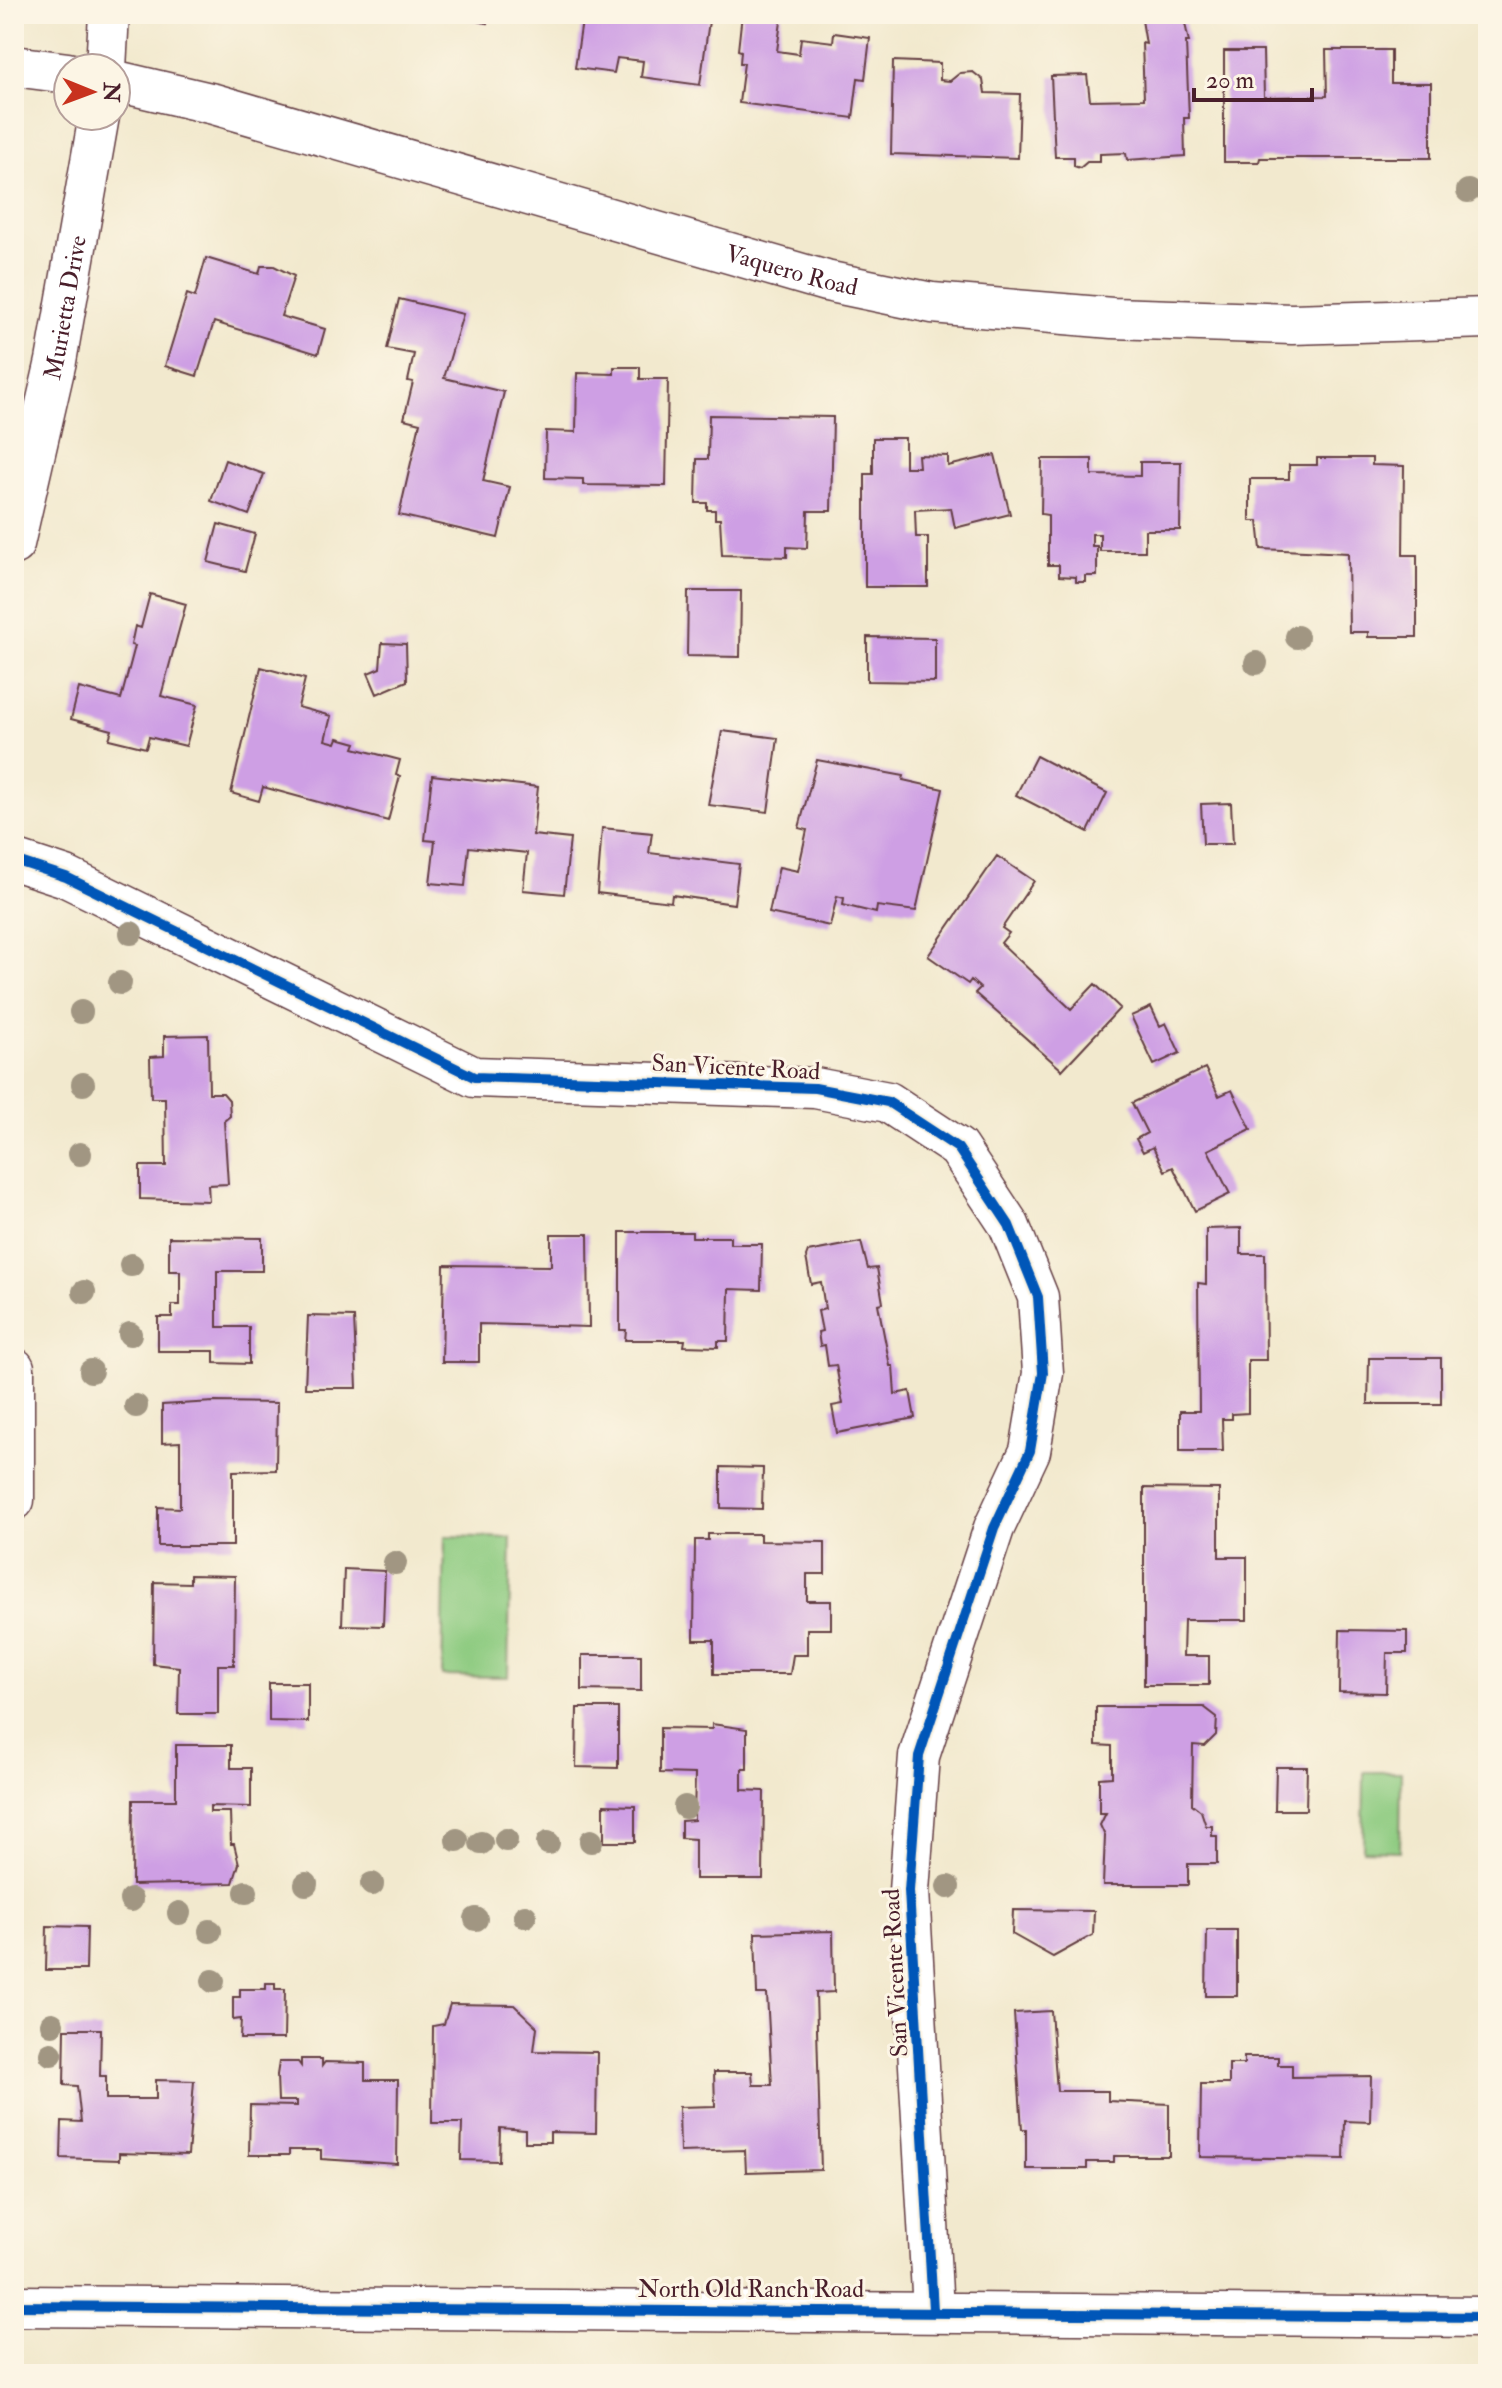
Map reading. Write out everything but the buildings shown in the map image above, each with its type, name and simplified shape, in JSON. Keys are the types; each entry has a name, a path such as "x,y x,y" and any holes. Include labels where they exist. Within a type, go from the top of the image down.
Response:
{"street":[{"path":"107,52 109,14"},
{"path":"14,66 52,71"},
{"name":"Vaquero Road","path":"132,85 214,104 826,281 932,303 1112,318 1277,323 1488,318"},
{"name":"Murietta Drive","path":"14,544 56,361 96,132"},
{"name":"San Vicente Road","path":"14,860 66,877 474,1077 815,1088 888,1102 958,1148 1009,1225 1038,1297 1043,1373 1030,1451 994,1528 919,1756 909,1891 933,2310"},
{"path":"14,1368 14,1500"},
{"name":"North Old Ranch Road","path":"14,2306 933,2310 1488,2317"}],"green space":[{"path":"445,1536 511,1538 508,1677 442,1676"},
{"path":"1364,1772 1401,1772 1400,1851 1363,1850"}],"cycle path":[{"path":"14,860 66,877 474,1077 815,1088 888,1102 958,1148 1009,1225 1038,1297 1043,1373 1030,1451 994,1528 919,1756 909,1891 933,2310"},
{"path":"14,2306 1488,2317"}]}
